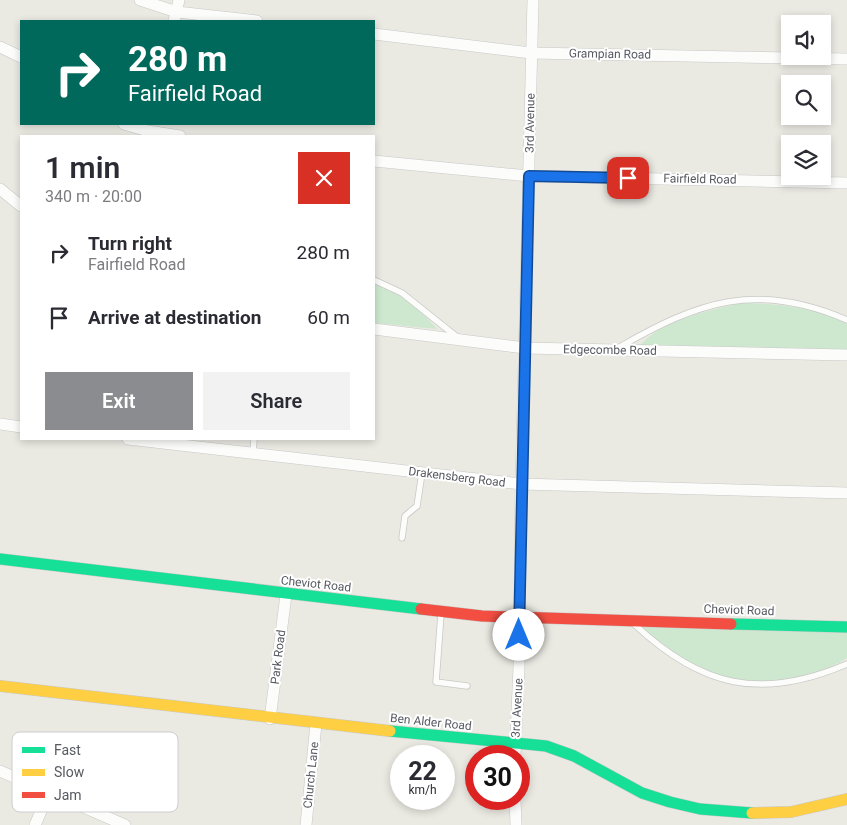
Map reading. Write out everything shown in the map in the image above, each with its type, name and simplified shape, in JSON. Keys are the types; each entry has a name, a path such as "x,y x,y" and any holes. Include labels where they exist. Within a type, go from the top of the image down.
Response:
{"street":[{"path":"140,0 177,11 249,20"},
{"name":"3rd Avenue","path":"515,744 519,667 521,484 533,0"},
{"name":"Grampian Road","path":"375,34 532,53 847,59"},
{"path":"0,47 20,57"},
{"path":"128,125 175,135"},
{"name":"Fairfield Road","path":"375,161 529,176 847,183"},
{"path":"0,189 20,205"},
{"name":"Edgecombe Road","path":"375,329 525,348 847,355"},
{"path":"0,424 20,427"},
{"name":"Drakensberg Road","path":"137,440 521,484 847,492"},
{"name":"Cheviot Road","path":"0,559 286,595 442,612 519,618 847,627"},
{"name":"Park Road","path":"270,719 286,595"},
{"name":"Ben Alder Road","path":"0,686 270,719 560,748 618,782 649,795 714,811 743,813 789,812 847,800"},
{"name":"Church Lane","path":"306,825 316,724"},
{"path":"0,771 12,776"},
{"path":"515,810 516,825"},
{"path":"35,825 41,812"},
{"path":"94,812 125,825"}],"lane":[{"path":"375,280 402,293 460,340"},
{"path":"616,350 673,319 711,305 741,298 766,298 809,305 847,320"},
{"path":"253,453 254,440"},
{"path":"402,538 405,516 417,506 422,473"},
{"path":"442,612 436,682 467,686"},
{"path":"631,621 658,646 693,669 724,679 752,684 774,685 823,675 847,664"}],"green space":[{"path":"375,284 393,292 409,302 437,329 375,323"},
{"path":"742,303 796,307 835,318 847,324 847,350 639,347 659,330 672,323 701,313"},
{"path":"641,626 847,632 847,658 821,671 793,679 764,684 739,682 713,676 690,667 671,654"}],"traffic: fast":[{"path":"0,559 421,609"},
{"path":"731,624 847,627"},
{"path":"390,731 546,746 574,756 642,793 700,809 752,813"}],"traffic: slow":[{"path":"0,686 390,731"},
{"path":"752,813 791,812 847,799"}],"traffic: jam":[{"path":"421,609 482,616 731,624"}],"route":[{"path":"519,635 529,176 628,178"}]}
